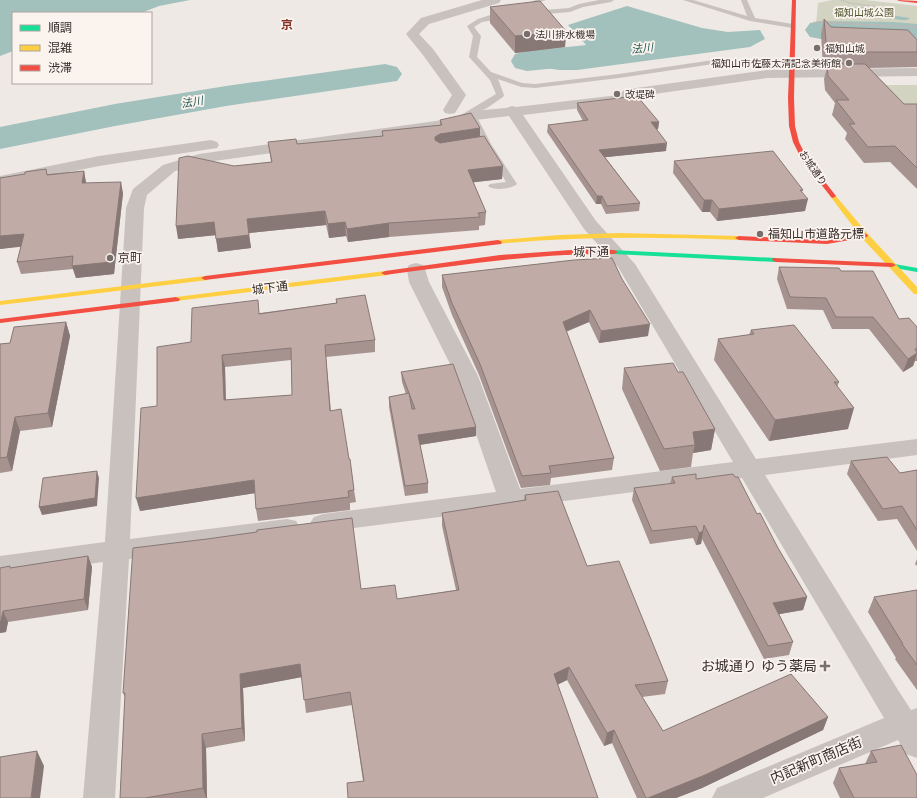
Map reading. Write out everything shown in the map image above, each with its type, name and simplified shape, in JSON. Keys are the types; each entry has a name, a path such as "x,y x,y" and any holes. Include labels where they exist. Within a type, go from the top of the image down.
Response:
{"main road":[{"name":"お城通り","path":"794,0 790,73 792,126 796,142 805,160 864,235 917,292"},
{"path":"899,0 917,2"},
{"name":"城下通","path":"599,235 682,246"},
{"name":"城下通","path":"0,321 130,297 524,239 599,235 658,235 827,242 864,235"},
{"name":"城下通","path":"0,303 130,297 416,269 535,254 589,251 892,265"},
{"path":"783,251 837,254 917,270"}],"street":[{"path":"462,114 459,95 428,52 412,34 426,21 495,0"},
{"path":"623,99 629,93 767,74 917,72"},
{"path":"0,181 99,161 462,114 623,99 745,90"},
{"path":"512,110 590,225 626,264 880,686 913,730"},
{"path":"98,798 117,550 135,208 139,193 169,168 205,157 452,122 462,114"},
{"path":"416,269 419,282 467,376 511,499"},
{"path":"0,566 917,447"},
{"name":"内記新町商店街","path":"728,798 879,733 913,730"}],"lane":[{"path":"493,186 512,184 462,114 484,106 500,95 494,79 473,57 477,36 470,26 480,20 542,0"},
{"path":"480,20 570,10 581,5 612,0"},
{"path":"686,0 752,20 793,26"},
{"path":"744,0 752,20"},
{"path":"488,73 521,85 535,86 619,76 720,61"}],"path":[{"path":"823,22 917,27"}],"green space":[{"name":"福知山城公園","path":"832,0 865,0 917,6 917,30 874,25 816,24 818,3"},
{"path":"884,85 917,85 917,118"}],"water":[{"path":"0,0 190,0 159,6 144,12 12,12 12,51 0,56"},
{"path":"627,6 702,28 728,32 760,30 765,39 750,47 577,70 559,70 539,67 529,54 588,47 568,25"},
{"path":"858,7 884,9 890,15 910,18 907,20 901,20 878,16 853,16 847,14 850,8"}],"building":[{"path":"540,1 566,31 515,36 490,7"},
{"path":"824,19 831,27 908,30 917,40 917,52 827,52"},
{"path":"827,64 865,64 904,104 917,104 917,168 895,146 868,147 849,124 855,124 836,100 849,100 828,76"},
{"path":"637,96 659,122 651,122 667,143 599,150 640,203 607,206 602,196 597,196 548,125 588,120 577,103"},
{"path":"471,113 480,128 440,134 435,137 435,140 440,143 484,136 503,166 468,170 486,212 478,213 480,217 389,223 347,229 345,222 328,224 325,211 247,219 249,235 216,239 214,222 176,226 179,158 188,156 234,166 272,162 268,142 296,139 297,144 383,136 382,131 442,125 440,120"},
{"path":"773,151 803,190 800,190 808,199 719,209 712,200 704,200 674,161"},
{"path":"46,169 47,175 84,171 82,183 121,182 111,262 72,266 73,256 17,262 24,234 0,236 0,178"},
{"path":"612,258 622,279 650,324 601,331 590,310 563,322 614,458 549,466 551,473 522,476 480,364 452,303 442,275 574,260"},
{"path":"779,267 839,268 841,271 873,271 899,319 909,318 917,327 917,349 915,349 917,353 908,359 873,317 836,317 826,298 790,297"},
{"path":"365,295 375,340 325,345 330,411 341,409 350,459 354,490 348,491 349,497 256,509 254,480 136,498 141,408 157,406 157,347 191,342 192,308 258,300 259,314 337,303 336,299","holes":["291,348 292,395 224,400 222,355"]},
{"path":"66,322 48,413 15,417 7,457 0,458 0,344 10,343 14,327"},
{"path":"794,325 839,382 834,382 854,408 775,420 718,339 754,334 751,330"},
{"path":"673,363 678,372 683,372 715,429 693,432 695,445 664,449 624,368"},
{"path":"453,364 476,427 418,435 428,483 405,486 389,397 409,393 401,372","holes":["409,393 415,409 412,409"]},
{"path":"887,457 900,473 917,470 917,530 902,506 883,509 851,461"},
{"path":"97,471 95,498 39,507 43,478"},
{"path":"696,474 696,479 733,474 735,477 738,477 757,514 760,513 778,548 807,597 773,603 793,642 768,646 704,525 703,531 699,533 696,526 652,531 634,488 675,483 672,477"},
{"path":"558,491 587,566 619,561 668,681 635,685 663,731 791,674 828,717 705,775 646,798 614,730 607,733 569,667 554,674 598,798 348,798 347,783 364,781 350,692 304,700 300,664 240,674 242,728 202,734 203,788 145,798 120,798 125,693 123,693 133,548 352,518 361,589 395,585 397,599 459,590 442,513 526,500 525,495"},
{"path":"88,556 84,599 3,611 0,621 0,568 10,566 10,568"},
{"path":"917,590 917,665 902,644 874,597"},
{"path":"901,745 917,775 917,798 854,798 839,768 877,762 871,751"},
{"path":"37,751 31,798 0,798 0,757"}],"waterway":[{"name":"法川","path":"821,30 893,31 917,33"},
{"name":"法川","path":"527,61 607,53"},
{"name":"法川","path":"0,138 115,115 226,96 385,74"}],"traffic: fast":[{"path":"614,252 776,260"},
{"path":"892,265 917,270"}],"traffic: slow":[{"path":"833,196 864,235 917,292"},
{"path":"498,242 559,237 619,235 739,238"},
{"path":"176,299 385,273"},
{"path":"0,303 205,278"}],"traffic: jam":[{"path":"794,0 791,98 792,126 796,142 805,160 833,196"},
{"path":"899,0 917,2"},
{"path":"739,238 827,242 864,235"},
{"path":"205,278 498,242"},
{"path":"385,273 528,255 614,252"},
{"path":"776,260 892,265"},
{"path":"0,321 176,299"}],"place":[{"name":"法川排水機場","path":"527,34"},
{"name":"福知山城","path":"817,48"},
{"name":"福知山市佐藤太清記念美術館","path":"849,63"},
{"name":"改堤碑","path":"617,94"},
{"name":"福知山市道路元標","path":"760,234"},
{"name":"京町","path":"110,258"},
{"name":"お城通り ゆう薬局","path":"825,666"}],"district":[{"name":"京","path":"287,25"}]}
